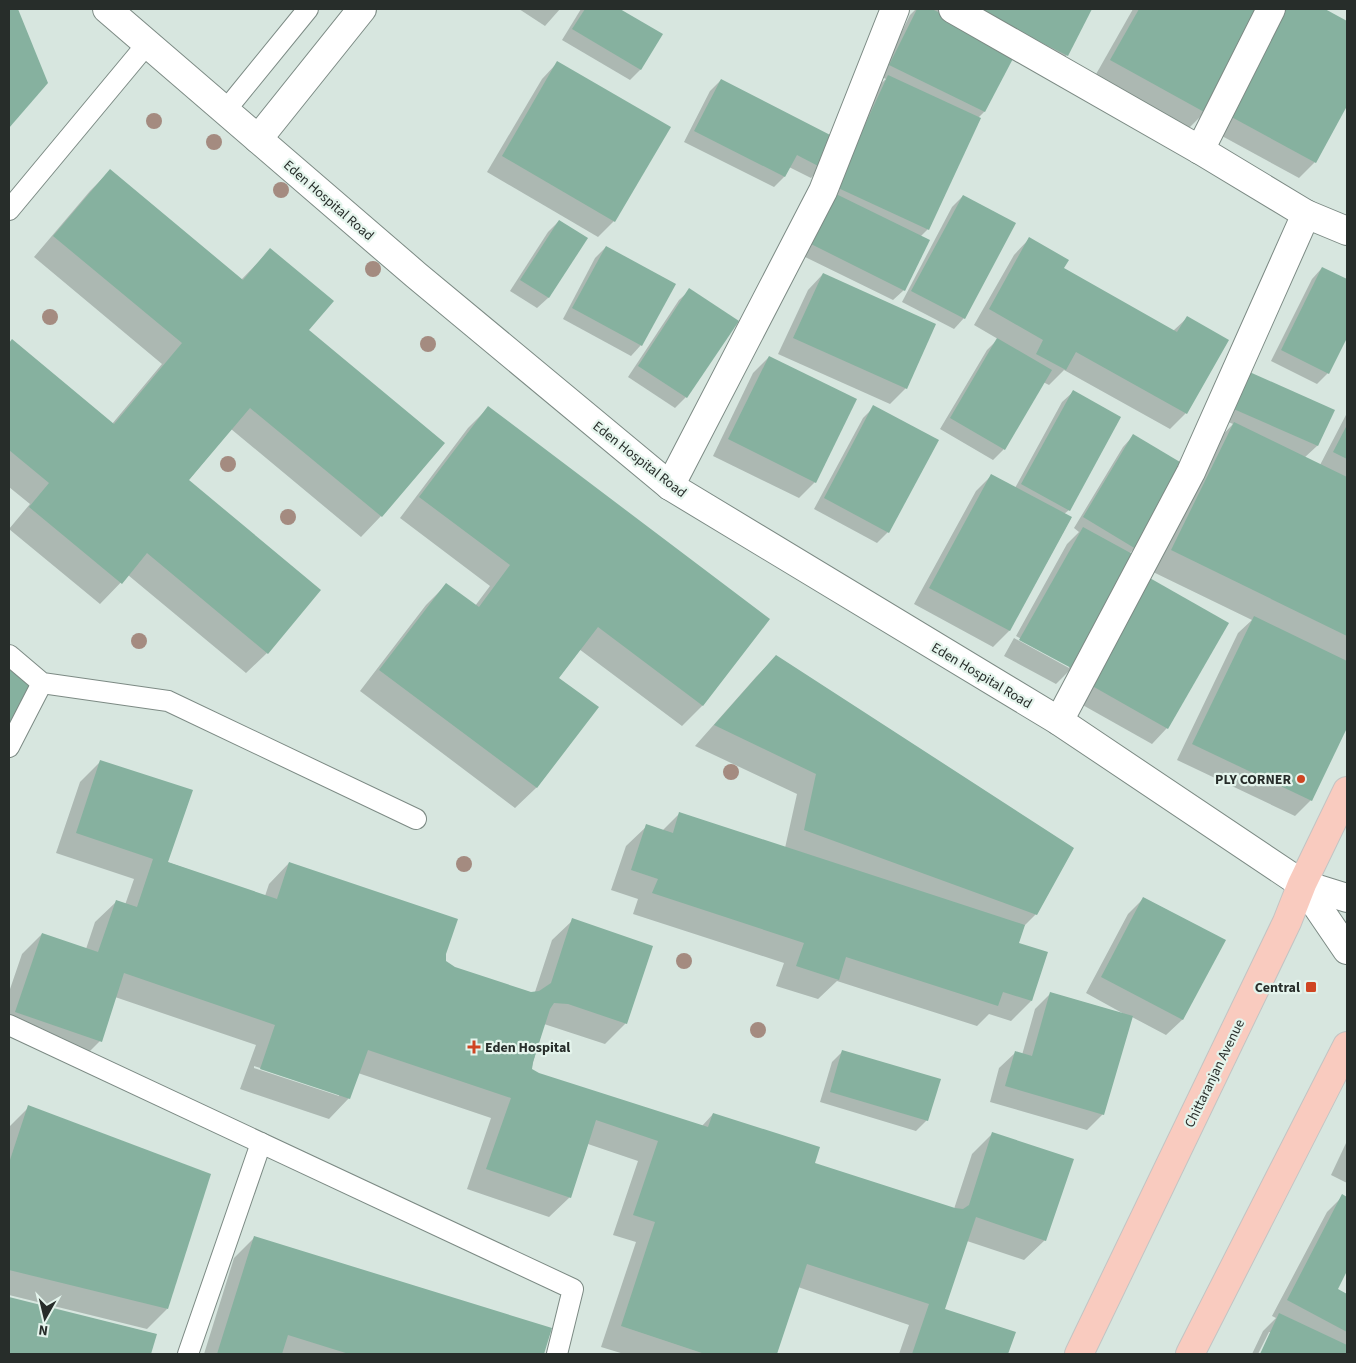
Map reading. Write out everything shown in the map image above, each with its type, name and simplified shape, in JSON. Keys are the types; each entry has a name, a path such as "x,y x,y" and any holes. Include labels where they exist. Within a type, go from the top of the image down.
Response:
{"main road":[{"name":"Chittaranjan Avenue","path":"1079,1354 1287,922 1302,884 1347,791"},
{"path":"1190,1354 1347,1046"}],"street":[{"name":"Eden Hospital Road","path":"108,9 423,281 670,486 1058,721 1302,884"},
{"path":"258,139 362,9"},
{"path":"670,486 823,191 895,9"},
{"path":"952,9 1200,150 1306,214 1347,232"},
{"path":"1200,150 1271,9"},
{"path":"1058,721 1191,472 1306,214"},
{"path":"1302,884 1347,898"},
{"path":"1302,884 1347,950"}],"lane":[{"path":"225,111 308,9"},
{"path":"9,210 147,44"},
{"path":"9,654 42,683 168,701 416,819"},
{"path":"9,748 42,683"},
{"path":"11,1031 260,1143 573,1289 557,1354"},
{"path":"188,1354 260,1143"}],"building":[{"path":"9,9 18,9 48,83 9,128"},
{"path":"585,9 620,9 663,34 641,70 572,29"},
{"path":"917,9 932,9 1017,51 985,112 889,65"},
{"path":"975,9 1092,9 1068,56"},
{"path":"1139,9 1264,9 1206,113 1110,60"},
{"path":"1284,9 1325,9 1347,21 1347,106 1316,163 1226,114"},
{"path":"557,61 671,127 615,222 502,156"},
{"path":"888,75 981,118 929,230 836,187"},
{"path":"721,79 838,139 822,168 797,155 785,177 694,131"},
{"path":"110,169 243,280 270,248 334,301 309,330 445,443 382,517 250,408 189,480 321,590 268,654 147,553 122,584 29,507 49,483 9,450 9,343 12,339 114,424 182,343 53,236"},
{"path":"834,193 930,240 905,291 809,243"},
{"path":"963,195 1016,223 965,319 911,291"},
{"path":"559,220 588,238 549,298 520,280"},
{"path":"1029,237 1069,260 1064,268 1177,332 1187,316 1229,340 1187,414 1076,352 1066,370 1036,354 1043,340 989,309"},
{"path":"606,246 676,284 642,346 572,308"},
{"path":"1322,267 1347,279 1347,338 1329,374 1281,350"},
{"path":"823,273 936,324 907,389 793,338"},
{"path":"689,288 739,321 687,398 638,366"},
{"path":"997,338 1052,370 1005,450 950,418"},
{"path":"769,356 857,399 816,483 728,439"},
{"path":"1245,370 1335,410 1318,446 1229,407"},
{"path":"1073,390 1121,417 1070,511 1021,484"},
{"path":"873,405 939,440 889,533 824,498"},
{"path":"488,406 770,619 703,706 598,627 559,678 599,707 537,788 379,670 446,583 479,607 510,565 419,497"},
{"path":"1234,422 1347,477 1347,636 1171,550"},
{"path":"1347,425 1347,459 1333,452"},
{"path":"1133,434 1185,465 1136,549 1083,517"},
{"path":"991,474 1072,517 1010,631 929,588"},
{"path":"1083,527 1136,556 1073,669 1019,640"},
{"path":"1148,577 1229,623 1168,729 1087,683"},
{"path":"1254,616 1347,661 1347,728 1312,801 1192,744"},
{"path":"776,655 1074,848 1037,915 804,830 816,774 714,725"},
{"path":"9,666 40,684 15,728 9,724"},
{"path":"100,760 193,790 168,862 277,899 289,862 458,919 446,954 446,961 455,967 531,992 539,991 551,983 572,918 653,946 627,1024 568,1004 554,1003 550,1009 533,1062 532,1069 539,1073 708,1127 713,1113 820,1147 815,1163 955,1208 963,1209 969,1205 992,1132 1074,1159 1046,1241 976,1217 945,1309 1016,1332 1008,1354 912,1354 929,1304 807,1264 777,1354 705,1354 621,1326 655,1222 633,1215 658,1141 596,1120 571,1198 486,1169 511,1098 368,1050 350,1099 260,1069 275,1025 124,973 102,1042 15,1012 42,933 98,952 116,900 137,907 153,859 76,833"},
{"path":"679,812 1025,925 1019,943 1048,952 1032,1001 1003,992 998,1006 846,957 839,980 796,966 804,943 652,893 658,879 631,870 646,824 673,833"},
{"path":"1143,897 1226,940 1183,1020 1101,977"},
{"path":"1050,992 1133,1016 1104,1115 1005,1086 1015,1051 1032,1056"},
{"path":"842,1050 941,1079 928,1121 830,1092"},
{"path":"28,1105 211,1174 168,1309 9,1270 9,1163"},
{"path":"1342,1194 1347,1197 1347,1271 1338,1289 1347,1294 1347,1332 1287,1300"},
{"path":"254,1236 552,1328 544,1354 349,1354 288,1335 282,1354 217,1354"},
{"path":"9,1297 157,1334 151,1354 9,1354"},
{"path":"1279,1313 1347,1345 1347,1354 1260,1354"}],"place":[{"name":"PLY CORNER","path":"1301,779"},
{"name":"Central","path":"1311,987"},
{"name":"Eden Hospital","path":"474,1047"}]}
